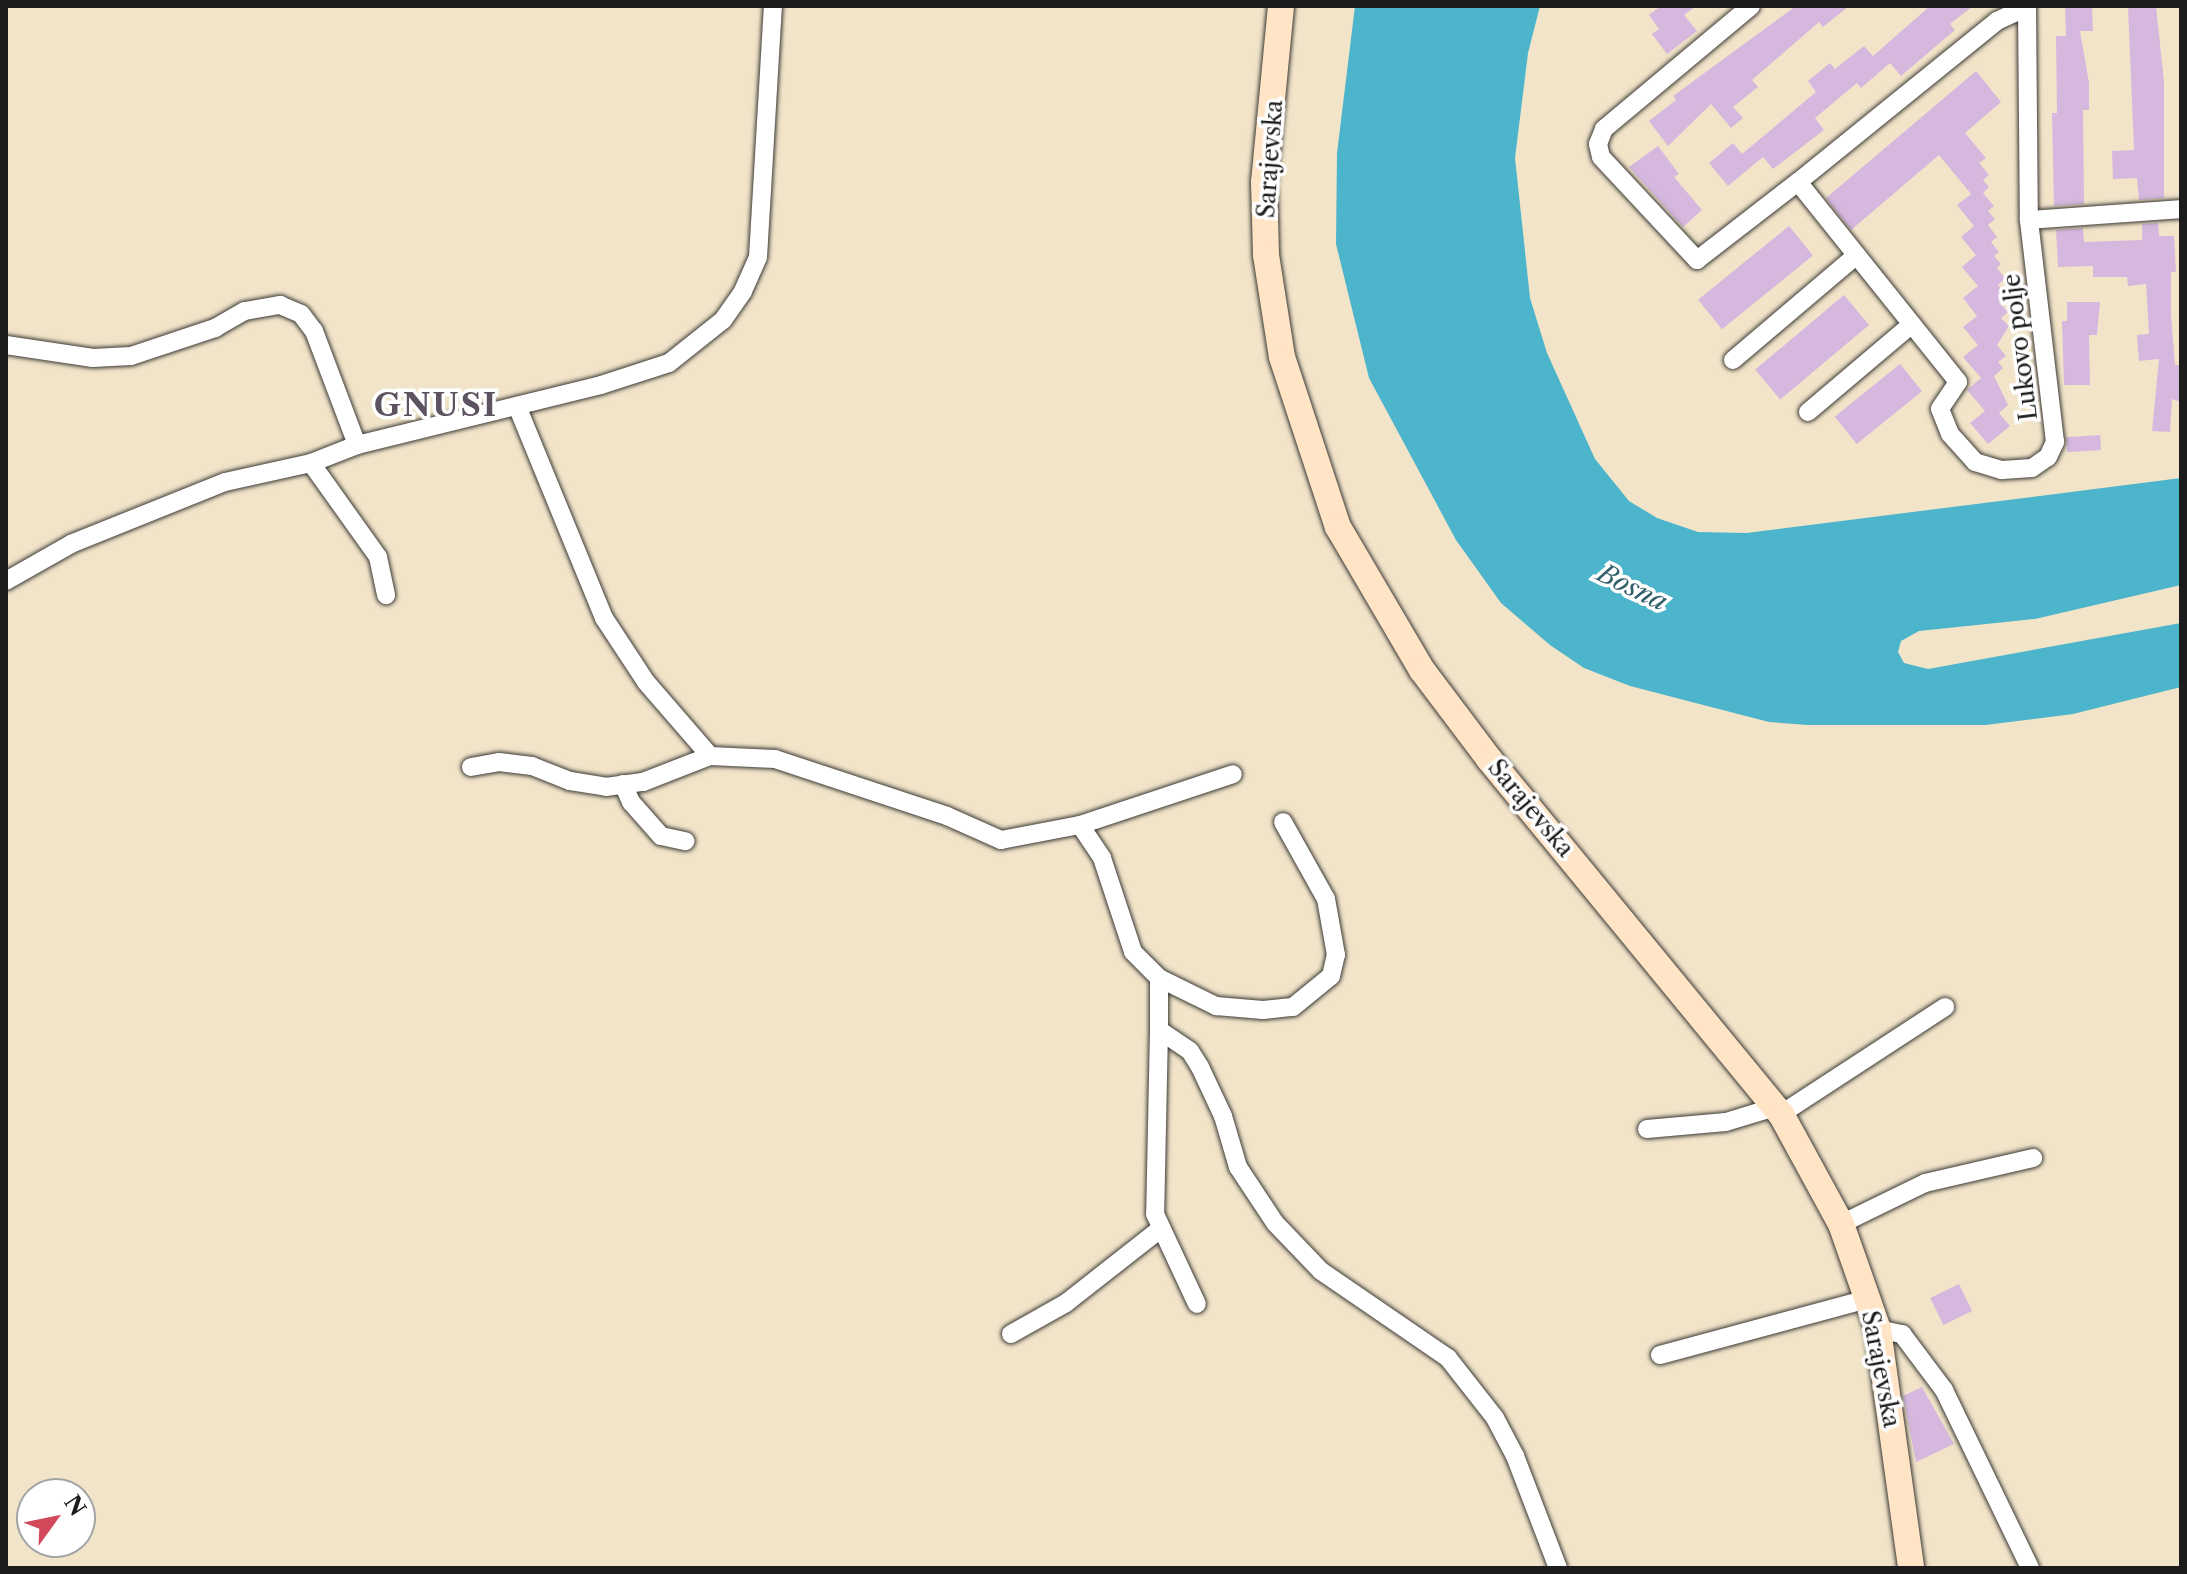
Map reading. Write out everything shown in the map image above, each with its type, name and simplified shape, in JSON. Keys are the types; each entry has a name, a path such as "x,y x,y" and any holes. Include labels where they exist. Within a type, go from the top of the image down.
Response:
{"main road":[{"name":"Sarajevska","path":"1281,6 1264,182 1266,255 1282,357 1338,527 1422,670 1470,734 1778,1110 1841,1224 1878,1329 1911,1568"}],"street":[{"path":"6,581 71,544 225,482 311,463 357,445 517,406 669,363 715,328 743,291 758,257 773,6"},
{"name":"Lukovo polje","path":"1751,6 1604,129 1598,144 1601,157 1697,260 1997,21 2027,6 2029,220 2055,442 2048,457 2032,468 2002,470 1975,462 1950,434 1940,409 1958,382 1798,182"},
{"path":"2029,220 2181,209"},
{"path":"1733,360 1857,255"},
{"path":"6,345 93,358 131,356 215,328 245,311 280,305 301,314 314,331 357,445"},
{"path":"1808,412 1912,324"},
{"path":"517,406 604,618 646,682 710,756"},
{"path":"311,463 378,557 386,595"},
{"path":"471,767 510,763 591,787 623,784 677,771 710,756 775,759 947,816 1001,840 1080,825 1233,774"},
{"path":"623,784 631,802 661,836 685,841"},
{"path":"1080,825 1102,858 1133,952 1159,978 1216,1006 1263,1010 1293,1007 1331,976 1336,955 1326,899 1283,822"},
{"path":"1159,978 1153,1193 1159,1230 1197,1304"},
{"path":"1647,1129 1726,1122 1778,1110 1945,1007"},
{"path":"1159,1030 1190,1051 1200,1067 1223,1116 1238,1167 1275,1223 1321,1271 1448,1358 1495,1418 1558,1568"},
{"path":"1841,1224 1925,1183 2033,1158"},
{"path":"1011,1334 1066,1303 1159,1230"},
{"path":"1660,1355 1868,1299"},
{"path":"1878,1329 1902,1334 1944,1390 2030,1568"}],"water":[{"name":"Bosna","path":"1355,6 1540,6 1528,53 1515,158 1530,298 1547,353 1595,459 1629,501 1657,518 1698,532 1747,533 2181,478 2181,585 2035,619 1919,631 1901,641 1898,652 1904,663 1928,669 2181,623 2181,687 2073,714 1985,725 1807,725 1769,722 1630,686 1584,668 1550,645 1501,603 1456,540 1369,378 1336,244 1337,153"}],"building":[{"path":"1661,6 1696,6 1684,15 1697,31 1667,54 1652,34 1659,29 1649,15"},
{"path":"1796,6 1849,6 1823,27 1819,22 1752,80 1758,87 1733,107 1743,118 1731,128 1711,104 1668,146 1649,121 1676,100 1673,96"},
{"path":"1930,6 1973,6 1950,24 1955,30 1901,76 1890,63 1861,88 1857,83 1815,118 1824,130 1773,169 1763,157 1728,186 1709,163 1733,143 1742,154 1816,92 1808,81 1830,63 1835,69 1864,46 1873,56"},
{"path":"2065,6 2092,6 2093,31 2080,31 2089,83 2089,110 2083,110 2084,204 2054,206 2052,113 2057,113 2056,36 2066,36"},
{"path":"2128,6 2156,6 2164,82 2164,198 2139,200 2137,178 2113,179 2112,151 2134,150"},
{"path":"1976,71 2001,102 1965,133 1986,158 1979,163 1989,175 1983,180 1989,187 1983,193 1994,206 1988,211 1995,219 1988,225 1997,237 1991,242 1999,252 1994,256 2001,264 1997,268 2005,278 1998,285 2007,296 1999,302 2008,312 2001,318 2009,326 1997,345 2006,356 1998,362 2003,368 1994,376 2008,405 1999,413 2010,426 1988,444 1970,423 1985,411 1967,390 1981,378 1963,357 1978,345 1963,327 1977,316 1963,298 1978,286 1962,267 1976,255 1961,237 1974,226 1957,205 1971,194 1939,155 1851,230 1826,198"},
{"path":"1658,146 1679,174 1674,177 1702,210 1683,227 1629,167"},
{"path":"2158,223 2159,236 2174,236 2176,272 2171,272 2171,315 2175,365 2181,365 2181,402 2172,399 2170,432 2152,431 2159,359 2139,361 2137,335 2149,334 2146,284 2128,286 2127,277 2093,277 2093,266 2058,267 2056,230 2083,228 2084,242 2142,240 2142,224"},
{"path":"1789,226 1813,256 1722,329 1698,300"},
{"path":"1844,295 1869,325 1780,399 1755,370"},
{"path":"2067,302 2100,302 2097,335 2089,335 2090,385 2064,385 2062,321 2067,321"},
{"path":"1900,364 1922,391 1857,444 1835,417"},
{"path":"2100,435 2101,450 2067,452 2066,437"},
{"path":"1959,1284 1972,1311 1943,1325 1930,1298"},
{"path":"1922,1387 1954,1444 1916,1462 1903,1396"}],"district":[{"name":"GNUSI","path":"436,405"}]}
